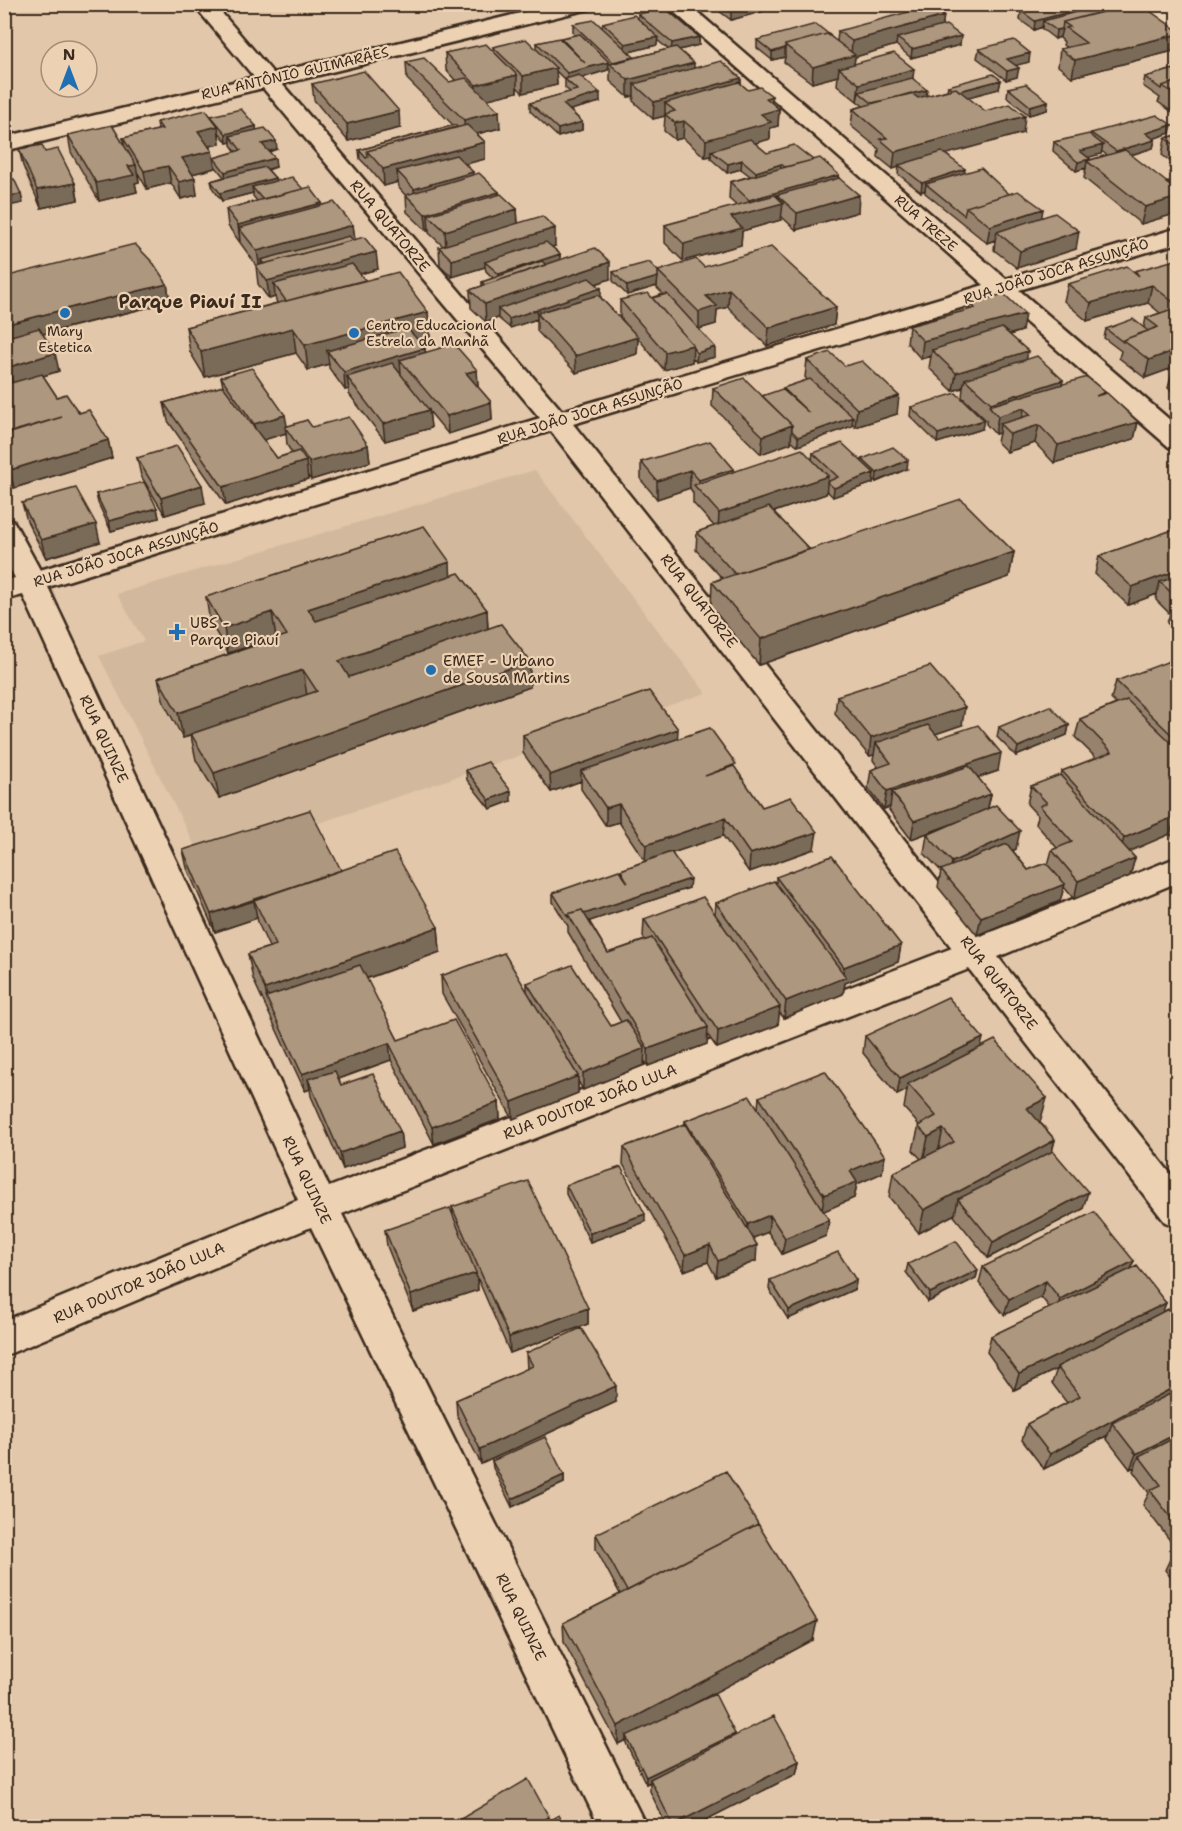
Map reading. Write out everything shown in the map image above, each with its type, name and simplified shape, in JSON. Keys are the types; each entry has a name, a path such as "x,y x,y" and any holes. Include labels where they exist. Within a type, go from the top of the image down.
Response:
{"street":[{"name":"RUA QUATORZE","path":"203,4 557,421 1178,1211"},
{"name":"RUA ANTÔNIO GUIMARÃES","path":"4,144 586,4"},
{"name":"RUA TREZE","path":"675,4 1178,441"},
{"path":"1149,4 1178,23"},
{"name":"RUA JOÃO JOCA ASSUNÇÃO","path":"18,587 557,421 1178,235"},
{"name":"RUA QUINZE","path":"4,528 18,587 623,1827"},
{"name":"RUA DOUTOR JOÃO LULA","path":"4,1339 320,1207 975,953 1178,869"}],"shaded area":[{"name":"EMEF - Urbano de Sousa Martins","path":"535,470 706,693 203,862 99,656 144,641 117,594"}],"building":[{"path":"722,4 756,4 731,11"},
{"path":"1046,4 1077,4 1083,8 1035,21 1021,11"},
{"path":"1105,4 1115,9 1063,22 1062,29 1056,30 1043,21"},
{"path":"1131,4 1140,4 1178,31 1178,34 1075,60 1060,49 1086,43 1066,28 1070,27 1063,22"},
{"path":"930,6 944,16 852,41 838,31"},
{"path":"665,8 699,37 672,43 638,14"},
{"path":"634,15 658,37 625,44 603,23"},
{"path":"594,20 634,57 613,62 573,24"},
{"path":"816,24 831,36 827,34 785,45 785,48 772,52 757,40"},
{"path":"946,25 961,36 912,49 897,38"},
{"path":"580,34 609,62 567,73 537,43 559,38 585,63 561,38"},
{"path":"827,34 855,55 813,67 785,45"},
{"path":"526,39 556,68 523,76 493,47"},
{"path":"1014,40 1030,53 1007,59 1019,68 1007,71 979,49"},
{"path":"486,44 517,75 476,85 445,53"},
{"path":"676,47 694,63 628,80 610,64"},
{"path":"894,53 914,69 859,84 839,68"},
{"path":"424,58 449,82 466,78 499,111 464,120 406,62"},
{"path":"721,61 741,78 654,102 634,84"},
{"path":"1178,68 1178,81 1162,86 1161,89 1145,77"},
{"path":"364,71 399,111 347,124 312,84"},
{"path":"993,74 1001,80 959,91 948,86"},
{"path":"579,75 600,93 563,104 582,122 558,129 530,103 577,90 565,79"},
{"path":"912,78 927,90 872,103 859,92"},
{"path":"1178,81 1178,96 1162,86"},
{"path":"739,82 748,90 760,87 772,96 766,98 779,109 761,114 771,122 706,140 684,121 675,123 665,114 675,111 665,103"},
{"path":"1026,84 1048,101 1030,106 1008,88"},
{"path":"956,88 985,111 1010,104 1025,116 895,152 880,139 887,138 853,109 911,93 918,98"},
{"path":"241,109 256,126 226,134 211,116"},
{"path":"206,110 218,126 198,131 212,151 182,158 195,178 179,182 168,166 144,171 123,138 162,129 157,122"},
{"path":"1157,115 1172,125 1146,133 1155,140 1116,151 1091,133"},
{"path":"112,125 136,165 128,166 134,175 96,183 68,135"},
{"path":"455,125 457,127 367,151 368,157 366,158 359,150"},
{"path":"467,125 485,142 383,169 367,151"},
{"path":"265,128 276,141 262,144 275,158 225,172 214,158 241,150 230,136"},
{"path":"1089,134 1103,145 1080,151 1090,159 1078,162 1054,142"},
{"path":"1178,135 1178,147 1165,138"},
{"path":"750,139 767,153 794,145 813,160 785,167 781,164 756,172 742,160 728,164 711,151"},
{"path":"42,145 45,152 58,149 75,183 37,190 19,149"},
{"path":"1125,150 1178,191 1178,197 1145,207 1087,161"},
{"path":"942,152 965,169 922,183 899,165"},
{"path":"456,155 473,172 414,189 397,171"},
{"path":"820,158 839,175 749,200 730,182"},
{"path":"265,167 275,178 220,193 211,181"},
{"path":"981,168 1009,194 966,207 964,215 926,184"},
{"path":"479,173 499,192 425,214 406,195"},
{"path":"292,177 303,189 262,199 252,187"},
{"path":"4,178 14,179 21,194 4,197"},
{"path":"839,178 859,195 797,213 777,195"},
{"path":"1178,179 1178,191 1166,183"},
{"path":"310,187 322,203 238,225 226,209"},
{"path":"1018,191 1043,209 990,226 966,207"},
{"path":"501,194 517,209 445,231 428,215"},
{"path":"775,195 783,203 731,217 742,228 684,244 665,225"},
{"path":"334,202 353,225 257,251 239,228"},
{"path":"1055,213 1079,231 1020,251 997,232"},
{"path":"542,216 555,228 452,260 439,247"},
{"path":"349,236 353,240 264,264 261,260"},
{"path":"364,237 376,252 267,281 256,266"},
{"path":"546,242 560,254 499,274 485,262"},
{"path":"135,244 154,264 167,284 4,325 4,277"},
{"path":"771,247 836,307 769,328 729,289 706,296 717,306 699,312 658,271 696,259 704,267"},
{"path":"595,248 610,262 485,304 470,290"},
{"path":"542,261 546,265 485,285 482,282"},
{"path":"1178,261 1178,306 1152,285 1091,303 1068,284 1127,266 1139,276 1135,271"},
{"path":"649,262 658,271 658,277 627,286 613,272"},
{"path":"352,264 365,280 286,301 274,284"},
{"path":"398,272 428,312 305,345 293,328 201,352 186,327"},
{"path":"589,278 601,288 509,319 498,309"},
{"path":"648,293 693,345 665,352 620,300"},
{"path":"667,294 715,347 697,353 693,345 652,298"},
{"path":"1004,294 1025,314 923,341 909,326 975,308 970,303"},
{"path":"598,295 638,337 575,356 537,313"},
{"path":"1178,307 1178,349 1149,360 1123,340 1158,327 1146,318"},
{"path":"1133,319 1148,331 1123,340 1123,342 1106,329"},
{"path":"39,328 55,353 9,367 4,359 4,338"},
{"path":"407,328 425,348 344,372 327,351"},
{"path":"1002,328 1028,351 956,373 932,350"},
{"path":"454,344 477,370 466,373 491,402 447,416 400,360"},
{"path":"830,352 845,366 862,361 899,396 857,409 807,360"},
{"path":"1037,356 1063,380 991,403 965,379"},
{"path":"392,363 429,410 383,424 347,377"},
{"path":"252,368 285,415 254,424 221,377"},
{"path":"42,374 57,397 66,394 79,413 89,410 108,440 10,470 4,461 4,435 62,417 4,434 4,385"},
{"path":"1087,377 1105,392 1096,396 1107,393 1138,422 1058,445 1039,425 1010,434 1000,424 1031,415 1024,408 998,416 989,406"},
{"path":"744,378 792,425 763,436 713,388"},
{"path":"810,379 853,417 798,437 792,431 792,425 762,396 782,389 809,413 783,388"},
{"path":"223,386 277,458 299,451 306,461 223,487 164,403"},
{"path":"956,393 984,420 938,434 911,407"},
{"path":"349,417 368,445 309,462 285,427 307,420 312,427"},
{"path":"710,441 734,469 699,480 690,470 657,481 641,462"},
{"path":"842,443 874,473 834,488 827,482 838,477 813,453"},
{"path":"177,446 202,485 161,498 137,458"},
{"path":"893,447 908,460 877,473 862,459"},
{"path":"802,449 828,476 719,513 694,485"},
{"path":"144,482 157,508 109,521 96,494"},
{"path":"76,488 96,524 41,540 22,503"},
{"path":"961,499 1014,552 761,639 712,582"},
{"path":"769,507 809,549 735,574 697,532"},
{"path":"424,526 450,562 308,609 316,621 459,573 487,610 339,661 349,677 501,624 530,661 214,773 191,734 317,691 303,670 178,713 158,678 287,635 272,612 224,628 206,597"},
{"path":"1178,528 1178,570 1132,587 1099,556"},
{"path":"1178,576 1178,599 1160,582"},
{"path":"1172,660 1178,665 1178,741 1116,681"},
{"path":"930,666 965,707 871,738 837,696"},
{"path":"649,691 678,729 550,775 523,735"},
{"path":"1127,700 1178,749 1178,818 1176,816 1124,838 1062,771 1112,752 1080,719"},
{"path":"1050,706 1069,725 1018,747 999,727"},
{"path":"928,725 939,738 978,725 1001,753 887,791 871,770 891,763 876,743"},
{"path":"710,728 736,764 705,776 734,766 762,807 791,797 817,832 750,854 725,818 646,845 619,804 606,808 581,771"},
{"path":"488,762 511,791 489,800 466,770"},
{"path":"969,766 991,794 914,821 892,792"},
{"path":"1060,775 1135,858 1078,881 1052,850 1072,842 1040,806 1047,803 1031,786"},
{"path":"996,805 1020,831 952,862 927,835"},
{"path":"310,810 341,870 211,914 183,850"},
{"path":"1007,844 1028,870 1046,863 1065,884 981,917 941,870"},
{"path":"395,852 438,927 265,989 248,954 276,945 254,900"},
{"path":"671,852 690,879 584,914 582,910 568,914 568,917 553,893 619,870 628,883 621,870"},
{"path":"832,856 901,945 844,967 776,877"},
{"path":"774,881 846,977 786,1001 716,903"},
{"path":"703,897 780,1007 718,1031 644,919"},
{"path":"582,910 608,953 652,938 708,1027 648,1049 568,914"},
{"path":"504,953 578,1076 512,1102 441,976"},
{"path":"360,965 398,1040 454,1020 499,1102 432,1127 389,1043 302,1074 266,997"},
{"path":"572,965 611,1026 626,1020 645,1048 583,1073 527,983"},
{"path":"948,997 983,1038 900,1078 865,1036"},
{"path":"995,1040 1047,1098 1027,1108 1055,1140 924,1210 893,1173 954,1142 943,1129 928,1137 918,1126 936,1116 908,1084"},
{"path":"335,1071 341,1085 373,1074 400,1131 340,1153 308,1079"},
{"path":"825,1071 885,1156 850,1171 857,1182 824,1195 759,1097"},
{"path":"750,1096 829,1220 785,1238 770,1215 748,1224 685,1121"},
{"path":"685,1124 757,1245 718,1261 710,1245 685,1255 624,1147"},
{"path":"1053,1151 1088,1192 993,1242 958,1199"},
{"path":"621,1167 645,1214 590,1233 566,1185"},
{"path":"528,1181 588,1308 509,1337 452,1207"},
{"path":"450,1208 476,1273 411,1295 385,1230"},
{"path":"1094,1212 1134,1261 1060,1299 1046,1281 1009,1299 983,1267"},
{"path":"956,1241 978,1270 930,1293 908,1264"},
{"path":"838,1252 856,1280 789,1310 770,1280"},
{"path":"1137,1266 1166,1303 1019,1374 991,1336"},
{"path":"1168,1309 1178,1321 1178,1385 1050,1454 1027,1424 1080,1396 1057,1367"},
{"path":"581,1328 616,1386 480,1449 456,1400 533,1366 526,1353"},
{"path":"1178,1390 1178,1433 1136,1454 1112,1423"},
{"path":"1178,1436 1178,1527 1150,1490 1161,1485 1139,1456"},
{"path":"545,1437 564,1475 512,1499 492,1461"},
{"path":"726,1471 760,1527 758,1524 627,1591 596,1534"},
{"path":"758,1524 817,1621 618,1726 563,1623"},
{"path":"1178,1553 1178,1563 1172,1555"},
{"path":"715,1694 735,1734 646,1777 626,1736"},
{"path":"774,1716 799,1761 673,1825 650,1779"},
{"path":"528,1779 549,1817 532,1827 447,1827"},
{"path":"559,1815 565,1827 541,1827"}],"place":[{"name":"Mary Estetica","path":"65,313"},
{"name":"Centro Educacional Estrela da Manhã","path":"354,333"},
{"name":"UBS - Parque Piauí","path":"177,632"},
{"name":"EMEF - Urbano de Sousa Martins","path":"431,670"}],"district":[{"name":"Parque Piauí II","path":"190,302"}]}
